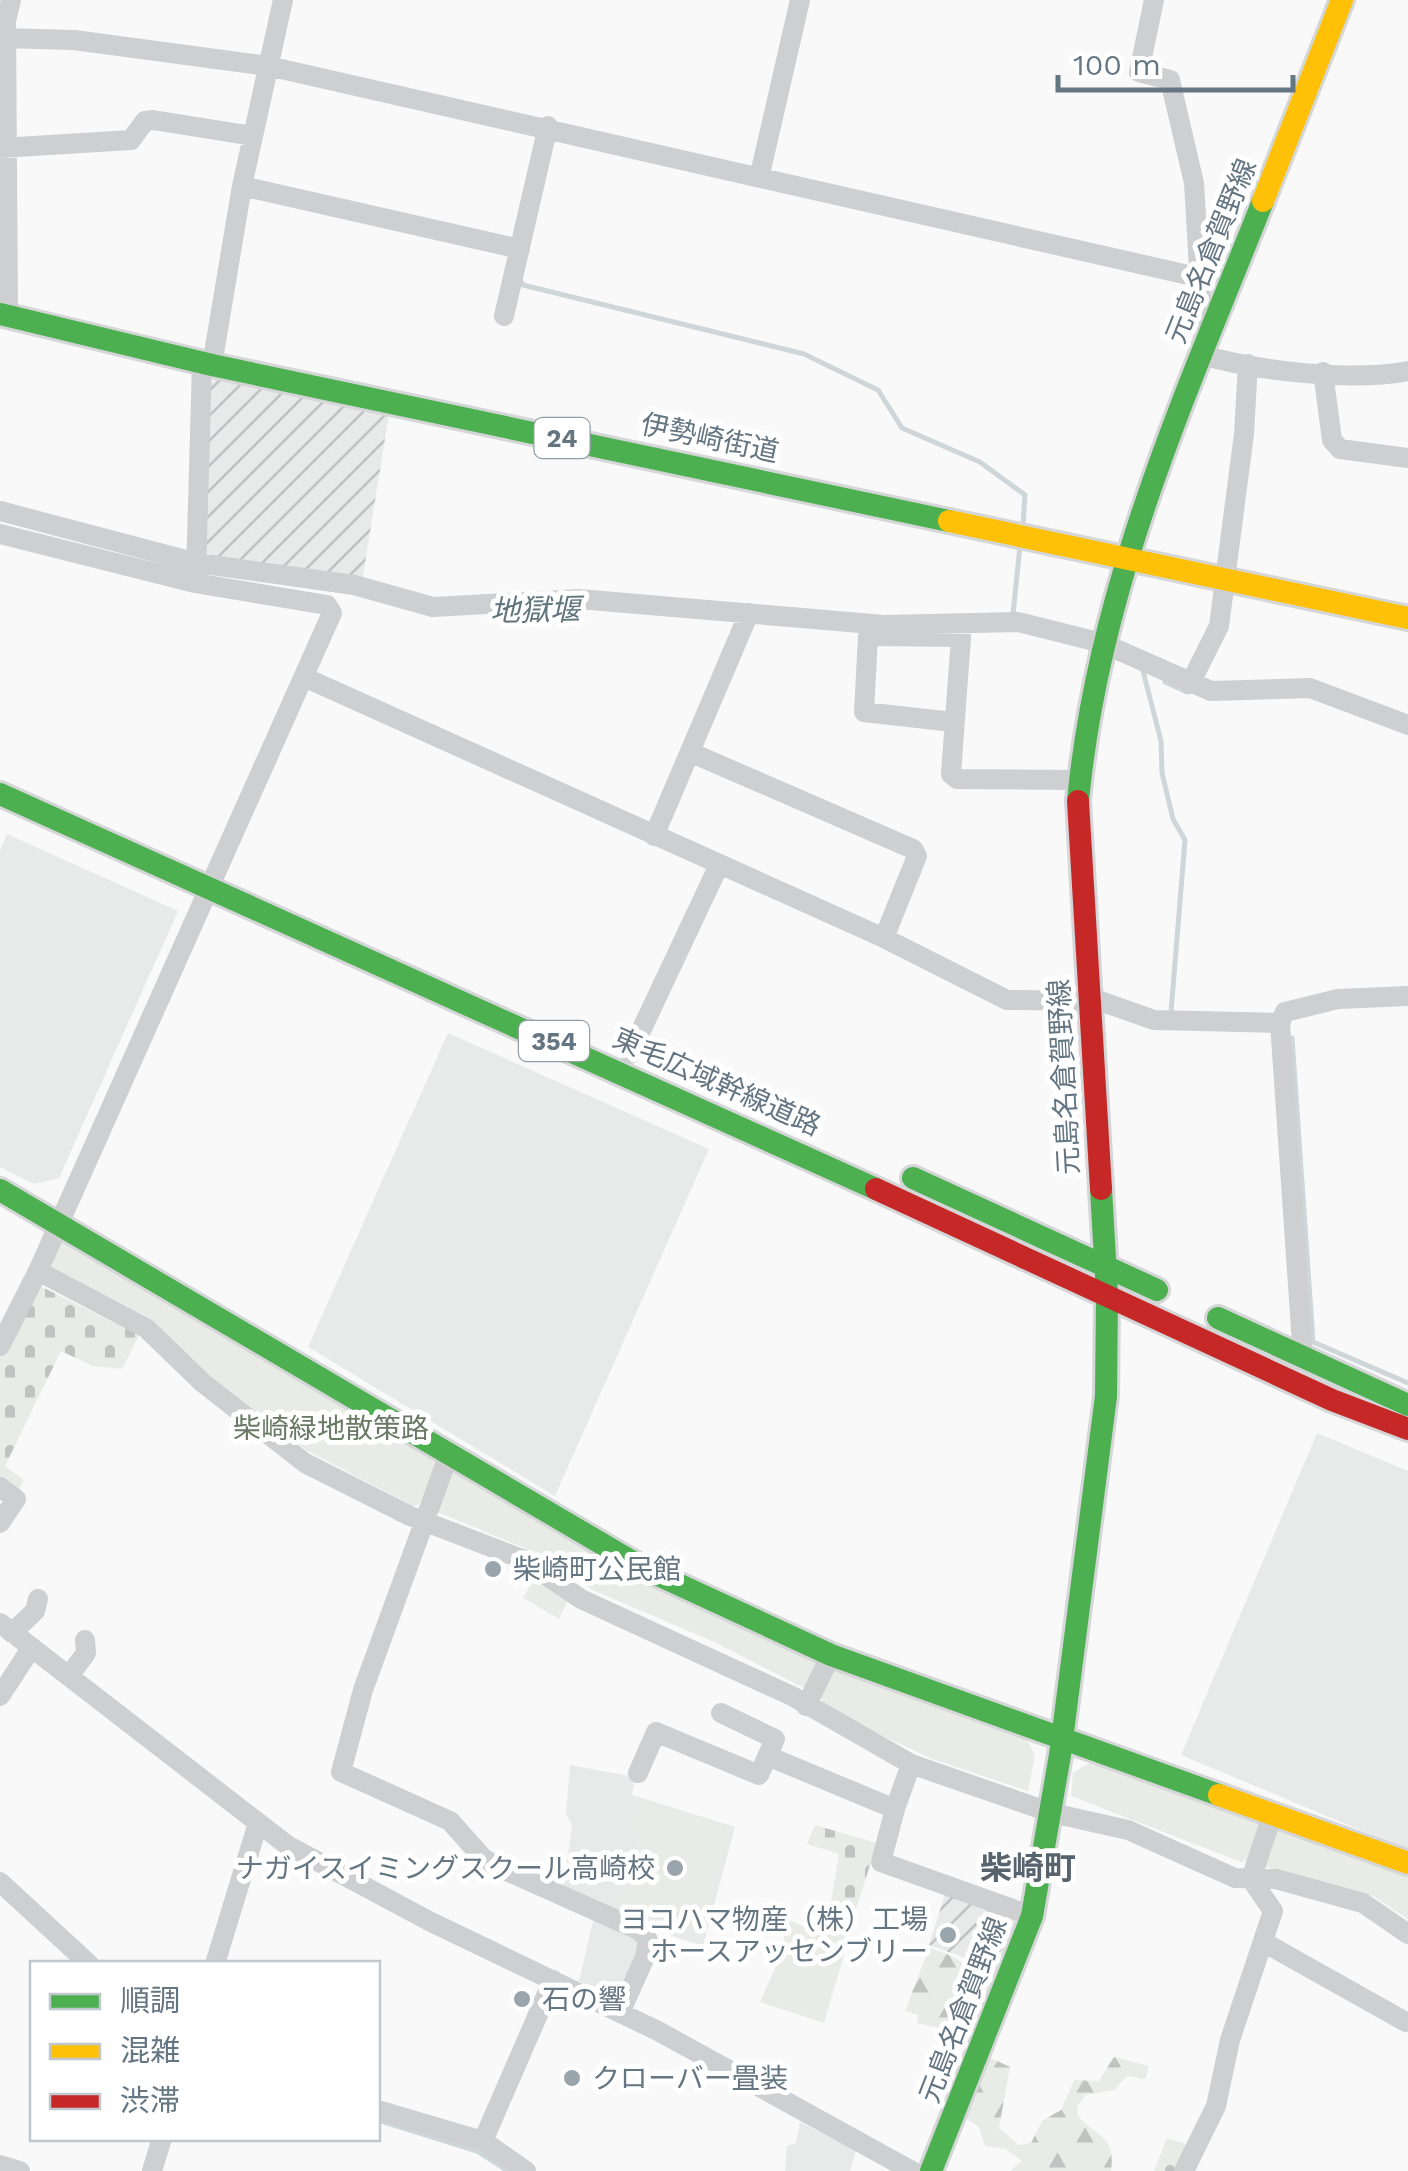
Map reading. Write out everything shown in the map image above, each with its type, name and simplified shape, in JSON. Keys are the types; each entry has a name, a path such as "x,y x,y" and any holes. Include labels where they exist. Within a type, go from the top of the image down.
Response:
{"main road":[{"name":"元島名倉賀野線","path":"931,2171 992,2026 1032,1916 1052,1814 1106,1396 1107,1293 1078,780 1086,716 1125,555 1342,0"},
{"name":"伊勢崎街道","path":"4,314 207,364 1125,555 1408,618"},
{"path":"0,770 126,825"},
{"name":"東毛広域幹線道路","path":"0,794 217,870 1332,1400 1408,1430"},
{"name":"東毛広域幹線道路","path":"434,964 806,1131"},
{"path":"894,1170 1408,1404"},
{"path":"0,1190 643,1568 831,1655 1408,1863"}],"street":[{"path":"4,314 4,38 11,0"},
{"path":"196,573 207,364 282,0"},
{"path":"760,174 800,0"},
{"path":"1154,0 1139,72 1170,80 1194,183 1202,319 1212,329"},
{"path":"4,38 74,40 268,66 548,126 1197,276"},
{"path":"5,147 131,140 145,121 154,120 253,136"},
{"path":"504,316 548,126"},
{"path":"242,186 520,248"},
{"path":"1202,355 1323,372 1380,376 1408,371"},
{"path":"1190,684 1216,640 1248,364"},
{"path":"1323,372 1332,440 1340,449 1408,458"},
{"path":"0,511 196,573 354,585 433,607 579,599 940,631 961,637 951,774 957,779 1078,780"},
{"path":"0,534 196,573 327,605 332,613 306,678 57,1221 38,1272 0,1346"},
{"path":"654,836 749,613"},
{"path":"953,722 864,712 868,636 1018,622 1102,643 1212,691 1310,688 1408,725"},
{"path":"306,678 884,938 1008,1000 1090,1000 1154,1020 1280,1023"},
{"path":"692,753 913,849 917,856 884,938"},
{"path":"630,1054 719,866"},
{"path":"1303,1358 1280,1023 1285,1012 1308,1004 1408,996"},
{"path":"38,1272 146,1328 203,1383 304,1463 410,1516 522,1559 581,1598 806,1706 910,1764 1052,1814 1128,1830 1223,1874 1276,1880 1363,1903 1408,1934"},
{"path":"449,1454 363,1690 342,1772 450,1821 483,1858 500,1868 640,1930 648,1940 645,1957 620,2012"},
{"path":"0,1487 16,1499 0,1523"},
{"path":"38,1599 35,1610 6,1628 287,1845 620,2012 912,2171"},
{"path":"69,1676 86,1654 86,1640"},
{"path":"0,1696 32,1648"},
{"path":"806,1706 831,1655"},
{"path":"638,1774 656,1732 759,1775 776,1739 721,1713"},
{"path":"770,1757 895,1808"},
{"path":"910,1764 881,1862 1032,1916"},
{"path":"1251,1879 1273,1814"},
{"path":"216,1961 258,1823"},
{"path":"1184,2171 1216,2106 1230,2040 1273,1911 1251,1879"},
{"path":"0,1882 86,1961"},
{"path":"1265,1944 1406,2022"},
{"path":"483,2142 553,1980"},
{"path":"380,2111 483,2142 526,2171"},
{"path":"152,2171 161,2141"},
{"path":"0,2165 20,2171"}],"shaded area":[{"path":"219,378 389,414 362,582 205,560 210,383"},
{"path":"7,834 178,911 59,1178 34,1184 0,1167 0,851"},
{"path":"448,1033 709,1149 555,1496 308,1347"},
{"path":"1317,1433 1408,1471 1408,1850 1181,1755"},
{"path":"570,1765 635,1777 632,1795 735,1827 703,1946 649,1928 618,2001 579,1981 594,1917 563,1892 572,1825 566,1813"},
{"path":"947,1888 1013,1914 1016,1924 1000,1981 975,1966 976,1962 929,1945"},
{"path":"800,2122 856,2151 850,2171 785,2171 787,2146 796,2143"}],"green space":[{"name":"柴崎緑地散策路","path":"59,1237 429,1453 436,1465 419,1504 413,1506 306,1450 216,1385 151,1319 52,1267"},
{"path":"40,1286 139,1335 122,1369 93,1366 61,1351 5,1466 24,1480 18,1491 0,1478 0,1356"},
{"name":"柴崎緑地散策路","path":"450,1473 459,1473 818,1662 804,1688 714,1642 593,1590 522,1547 435,1511"},
{"path":"535,1577 567,1602 559,1619 523,1598"},
{"path":"843,1666 1026,1737 1035,1756 1028,1791 930,1758 825,1709 821,1697 830,1670"},
{"path":"1089,1763 1255,1817 1259,1824 1250,1858 1241,1862 1071,1796 1073,1773"},
{"name":"ナガイスイミングスクール高崎校","path":"641,1800 732,1829 700,1930 619,1905 642,1832 632,1828"},
{"path":"815,1825 877,1843 853,1919 830,1908 839,1854 807,1844"},
{"path":"1284,1826 1408,1871 1408,1919 1373,1896 1266,1867 1263,1862 1273,1831"},
{"path":"789,1920 809,1929 851,1931 824,2023 760,2002 785,1946 783,1929"},
{"path":"929,1948 999,1985 978,2032 942,2022 939,2028 917,2023 918,2015 905,2011"},
{"path":"984,2055 1010,2067 999,2128 1019,2145 1031,2143 1042,2121 1061,2110 1074,2080 1099,2081 1114,2057 1149,2066 1145,2079 1127,2076 1114,2090 1086,2095 1077,2107 1078,2116 1108,2143 1111,2171 1010,2171 1022,2161 1006,2149 985,2146 979,2127 957,2113"},
{"path":"1167,2138 1189,2145 1178,2171 1154,2171"}],"waterway":[{"path":"520,280 523,285 804,354 878,390 902,428 980,462 1025,495 1023,525"},
{"path":"1013,614 1020,546"},
{"path":"1143,671 1161,741 1162,773 1173,819 1185,840 1171,1012"},
{"name":"地獄堰","path":"1165,682 1187,692"},
{"path":"1292,1038 1313,1342 1408,1383"},
{"path":"380,2121 477,2151 508,2171"}],"traffic: fast":[{"path":"1078,801 1088,722 1124,569 1175,421 1263,201"},
{"path":"0,314 212,365 949,521"},
{"path":"0,794 876,1189"},
{"path":"913,1178 1157,1290"},
{"path":"931,2171 1032,1916 1060,1755 1106,1396 1107,1293 1101,1189"},
{"path":"0,1190 643,1568 831,1655 1219,1795"},
{"path":"1218,1318 1408,1405"}],"traffic: slow":[{"path":"1263,201 1342,0"},
{"path":"949,521 1408,618"},
{"path":"1219,1795 1408,1863"}],"traffic: jam":[{"path":"1078,801 1101,1189"},
{"path":"876,1189 1332,1400 1408,1429"}],"place":[{"name":"柴崎町公民館","path":"493,1569"},
{"name":"ナガイスイミングスクール高崎校","path":"675,1868"},
{"name":"ヨコハマ物産（株）工場 ホースアッセンブリー","path":"948,1935"},
{"name":"石の響","path":"522,1999"},
{"name":"クローバー畳装","path":"572,2078"}],"district":[{"name":"柴崎町","path":"1028,1868"}]}
